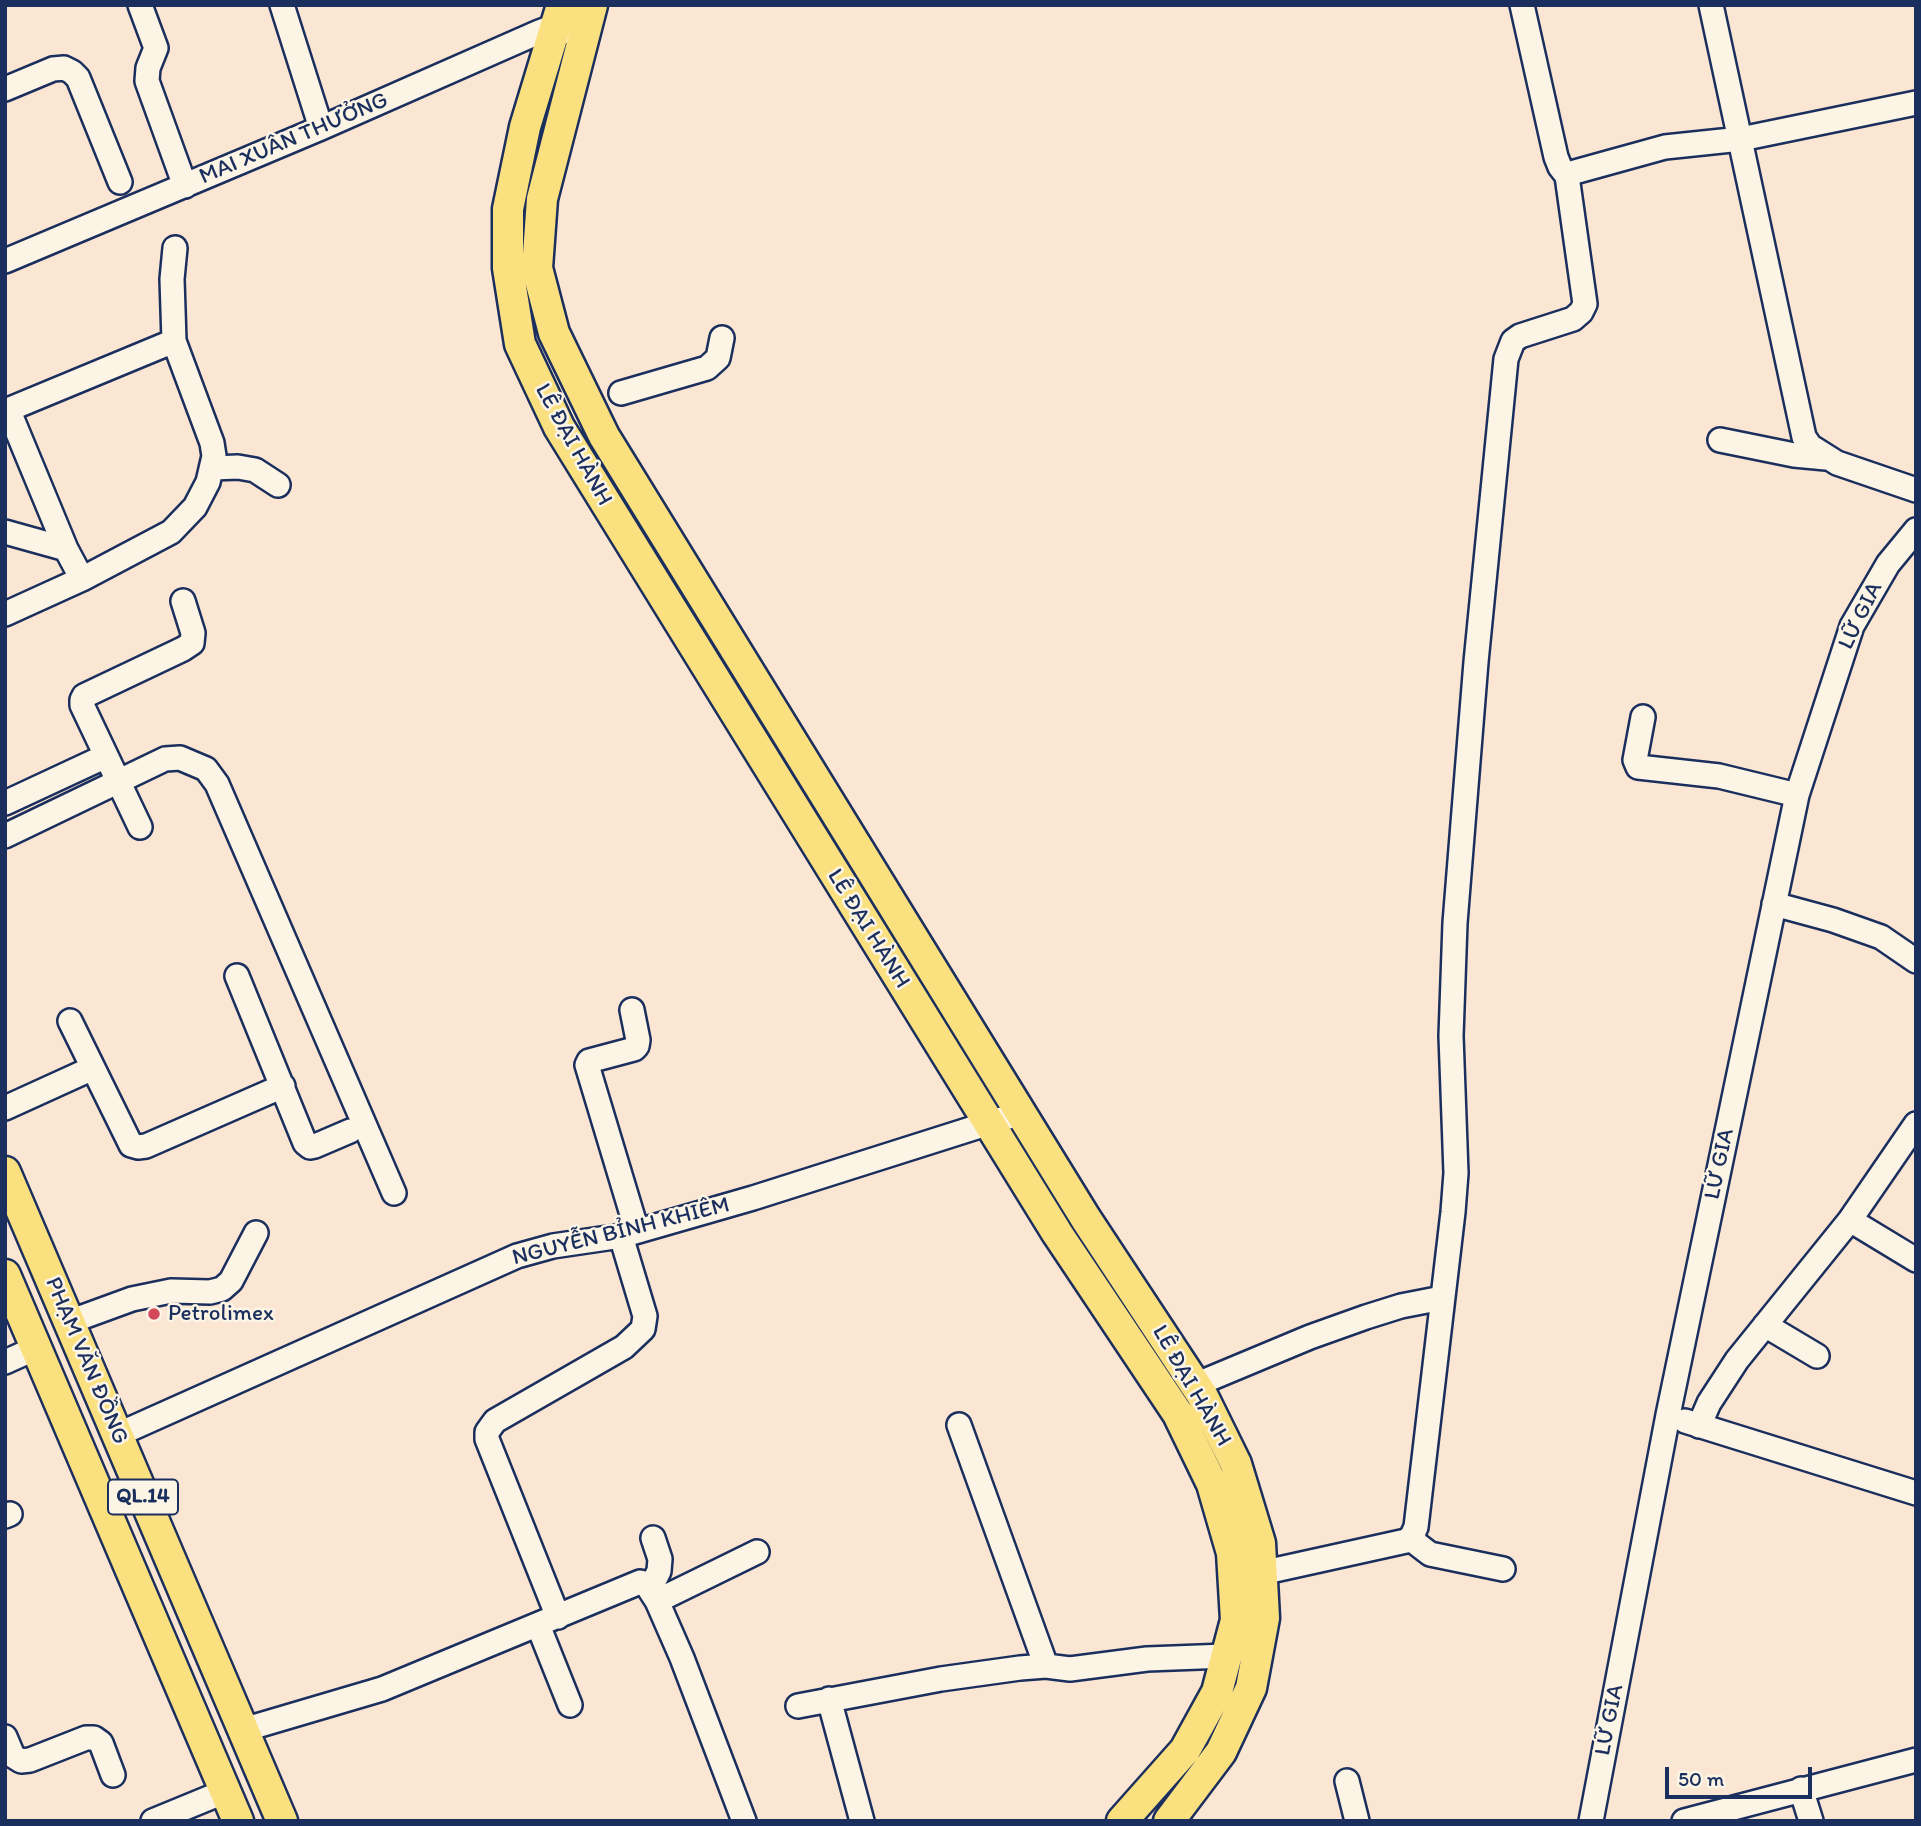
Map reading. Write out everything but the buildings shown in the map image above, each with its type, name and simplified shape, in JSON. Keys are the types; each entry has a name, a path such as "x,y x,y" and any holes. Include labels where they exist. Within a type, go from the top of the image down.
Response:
{"main road":[{"name":"LÊ ĐẠI HÀNH","path":"592,5 567,23 525,127 508,209 508,268 520,344 559,427 1057,1233 1178,1414 1212,1484 1232,1553 1236,1620 1217,1692 1185,1750 1122,1821"},
{"name":"LÊ ĐẠI HÀNH","path":"567,23 542,199 537,268 554,333 604,436 1086,1219 1195,1385 1236,1464 1260,1543 1264,1618 1251,1688 1221,1752 1168,1821"},
{"name":"PHẠM VĂN ĐỒNG","path":"5,1172 282,1821"},
{"name":"PHẠM VĂN ĐỒNG","path":"5,1275 239,1821"}],"street":[{"path":"140,5 156,48 148,68 147,80 185,186"},
{"path":"282,5 321,128"},
{"path":"1261,1573 1406,1542 1416,1527 1456,1173 1451,1035 1455,923 1476,662 1506,359 1513,341 1520,336 1573,319 1585,304 1567,176 1556,157 1522,5"},
{"path":"1712,5 1802,427 1810,446 1826,458"},
{"name":"MAI XUÂN THƯỞNG","path":"5,261 567,23"},
{"path":"5,89 53,69 64,68 72,72 78,78 120,183"},
{"path":"1567,176 1665,147 1741,139 1916,103"},
{"path":"5,614 82,579 171,532 195,508 213,468 212,443 174,341 172,279 175,248"},
{"path":"621,393 707,368 718,358 722,338"},
{"path":"82,579 66,549 9,419 174,341"},
{"path":"1720,440 1794,455 1826,458 1916,491"},
{"path":"213,468 237,467 254,470 278,485"},
{"name":"LỮ GIA","path":"1591,1821 1668,1415 1797,795 1852,626 1888,564 1916,530"},
{"path":"5,532 66,549"},
{"path":"140,827 82,700 84,696 192,643 193,633 183,601"},
{"path":"1643,716 1635,760 1639,767 1732,778 1797,795"},
{"path":"5,803 106,756"},
{"path":"5,836 165,759 180,758 206,769 217,784 394,1193"},
{"path":"1774,904 1881,937 1916,961"},
{"path":"237,976 305,1143 310,1147 350,1131"},
{"path":"570,1706 548,1621 487,1432 495,1422 624,1347 643,1329 645,1316 629,1234 587,1065 589,1061 637,1046 632,1010"},
{"path":"70,1021 131,1144 138,1147 146,1146 283,1086"},
{"path":"5,1108 93,1068"},
{"name":"NGUYỄN BỈNH KHIÊM","path":"117,1435 517,1256 554,1246 629,1234 753,1198 1021,1113"},
{"path":"1699,1426 1720,1385 1850,1220 1916,1124"},
{"path":"1850,1220 1916,1260"},
{"path":"69,1322 132,1299 171,1291 210,1292 222,1289 231,1281 256,1233"},
{"path":"1195,1385 1355,1321 1401,1306 1442,1298"},
{"path":"1765,1325 1817,1356"},
{"path":"5,1362 37,1348"},
{"path":"1668,1415 1916,1493"},
{"path":"959,1425 1046,1666"},
{"path":"1412,1536 1417,1544 1430,1554 1503,1569"},
{"path":"653,1538 660,1559 653,1595"},
{"path":"653,1595 757,1552"},
{"path":"243,1730 364,1695 633,1584 646,1584 699,1700 744,1821"},
{"path":"798,1706 941,1679 1046,1666 1070,1669 1147,1659 1226,1656"},
{"path":"829,1699 862,1821"},
{"path":"6,1740 13,1756 21,1761 86,1738 94,1738 101,1743 113,1774"},
{"path":"1684,1821 1916,1760"},
{"path":"1347,1781 1357,1821"},
{"path":"1801,1789 1811,1821"},
{"path":"153,1821 226,1791"}],"place":[{"name":"Petrolimex","path":"154,1314"}]}
